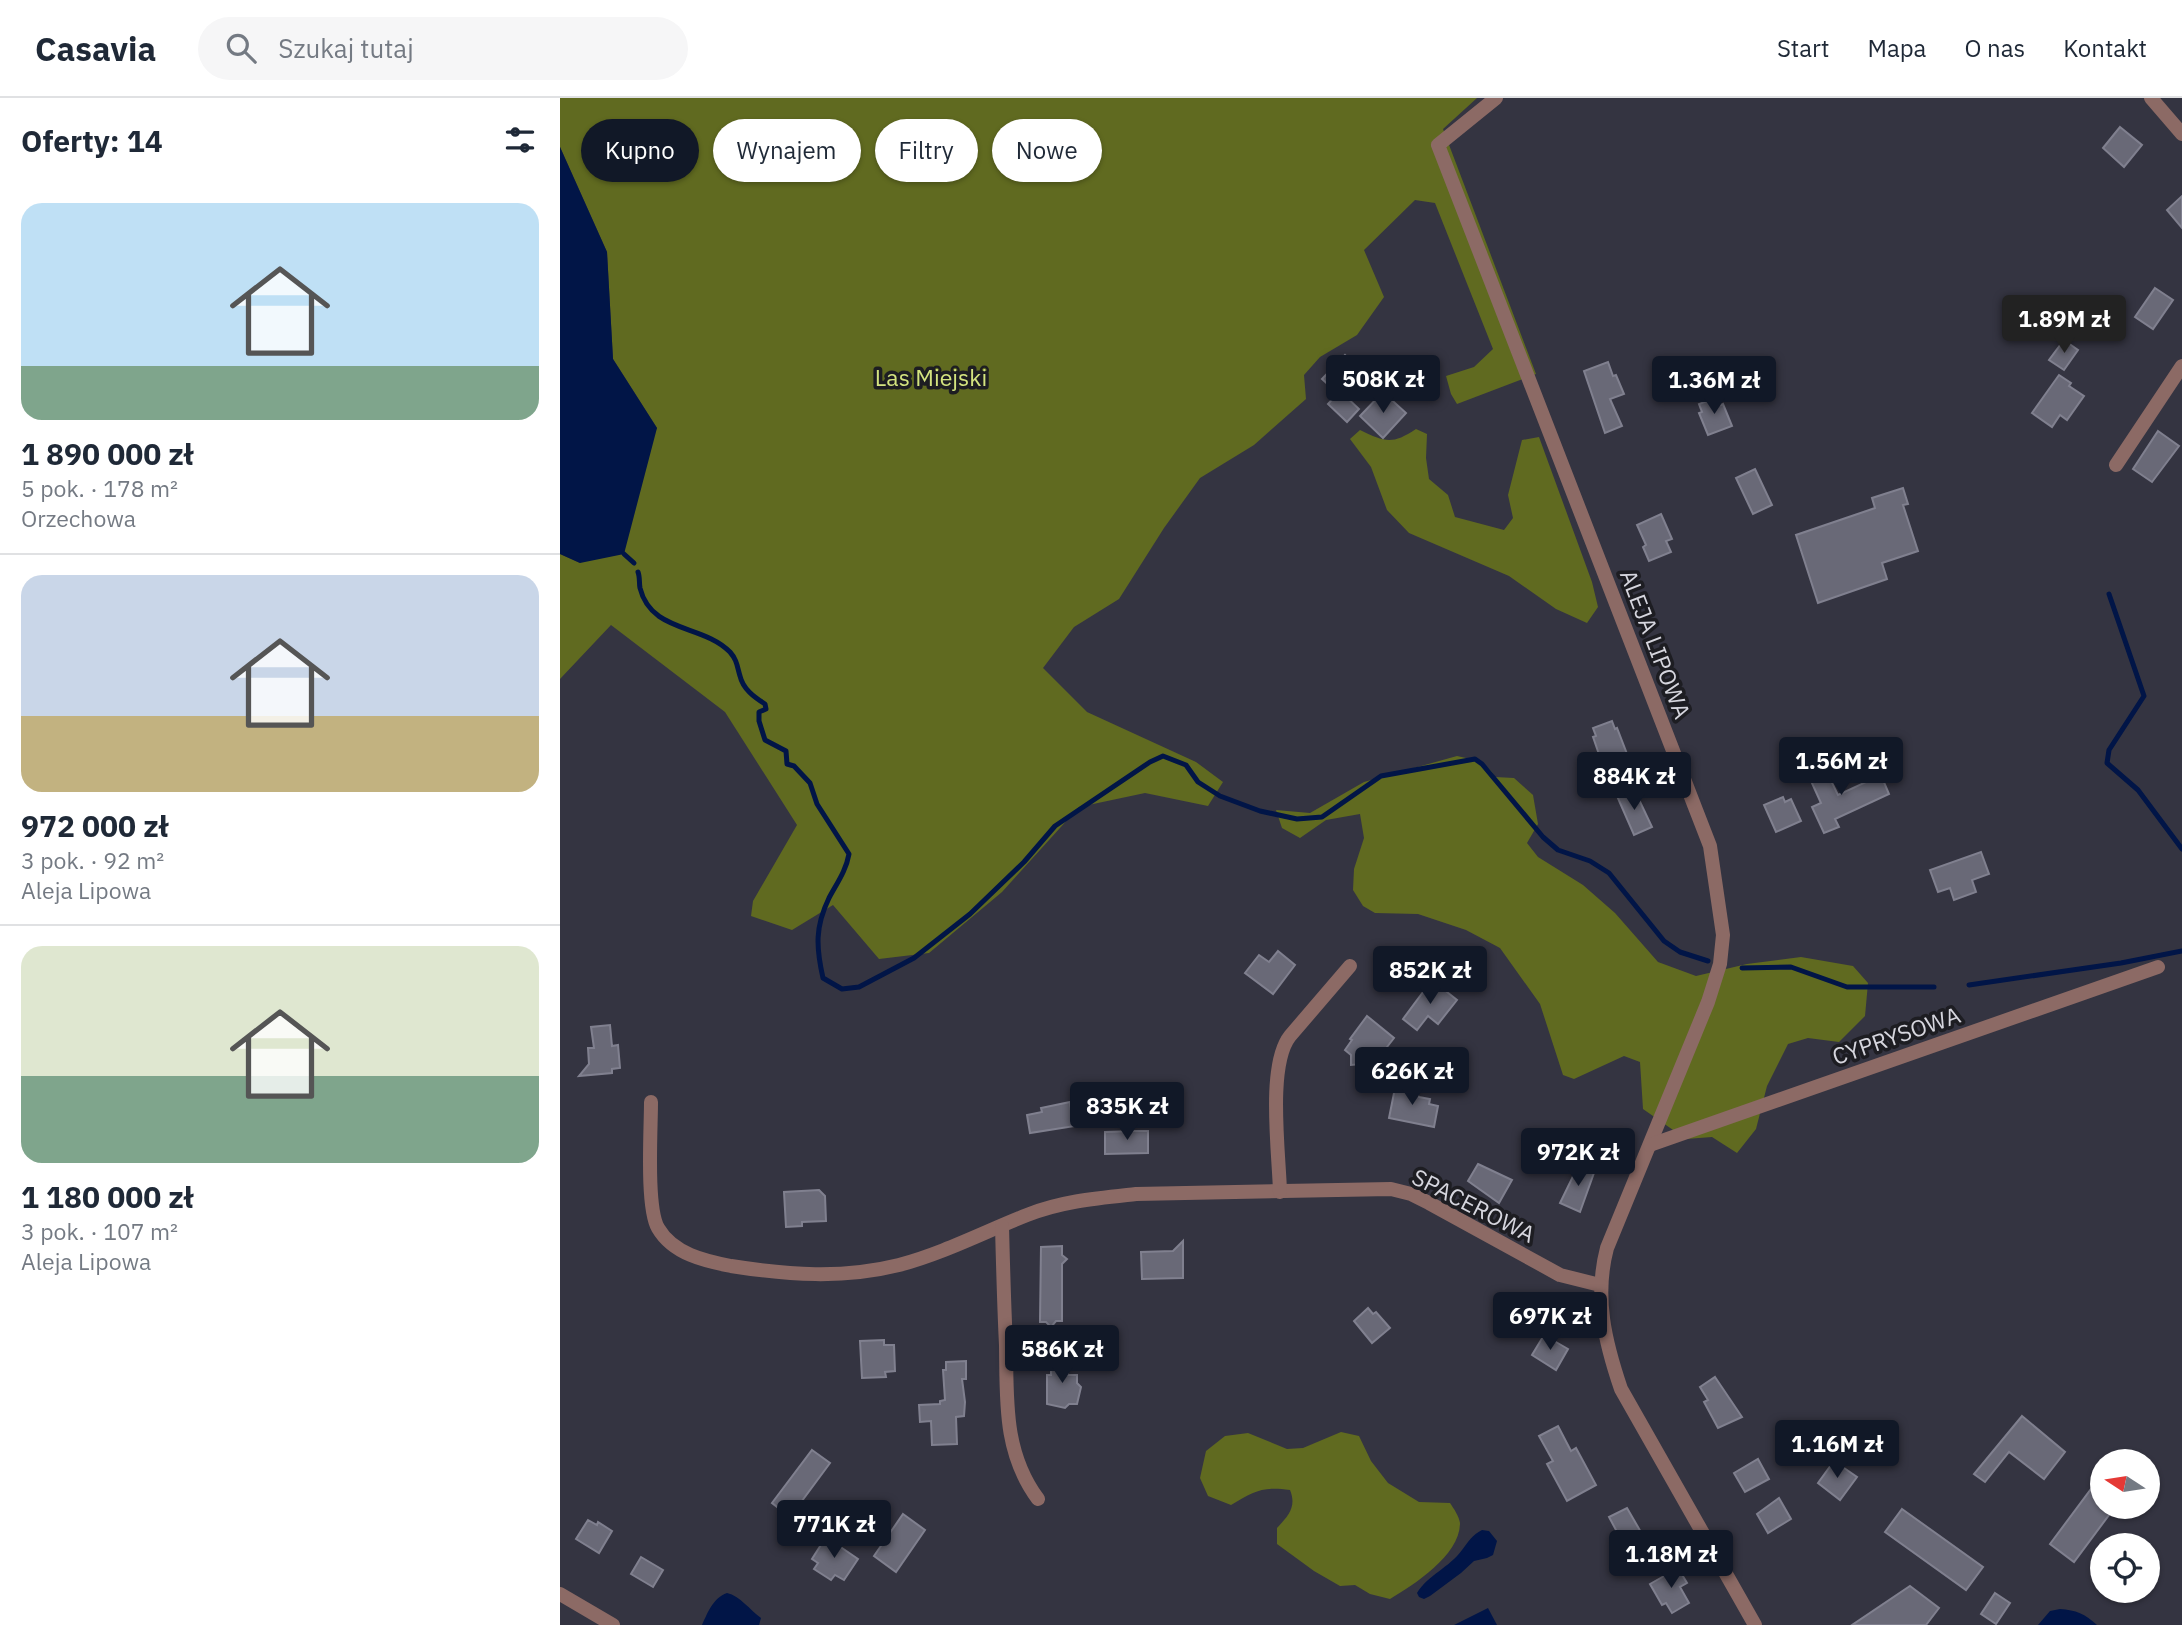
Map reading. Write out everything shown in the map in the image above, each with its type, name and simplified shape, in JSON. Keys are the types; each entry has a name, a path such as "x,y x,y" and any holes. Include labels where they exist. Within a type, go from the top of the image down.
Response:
{"street":[{"name":"ALEJA LIPOWA","path":"1496,98 1438,145 1710,846 1723,935 1720,964 1708,1002 1607,1248 1600,1285 1601,1315 1610,1358 1621,1389 1755,1625"},
{"path":"2151,98 2182,134"},
{"path":"2116,465 2182,366"},
{"path":"1280,1192 1276,1075 1282,1049 1350,966"},
{"name":"CYPRYSOWA","path":"1650,1145 2158,967"},
{"name":"SPACEROWA","path":"651,1102 650,1171 657,1226 674,1246 691,1256 719,1264 777,1273 840,1274 868,1271 918,1259 1059,1205 1101,1198 1136,1194 1391,1189 1410,1194 1560,1276 1600,1285"},
{"path":"1002,1226 1006,1416 1017,1463 1026,1483 1038,1499"},
{"path":"560,1594 613,1625"}],"green space":[{"name":"Las Miejski","path":"560,98 1477,98 1443,129 1536,374 1457,404 1446,376 1474,367 1493,349 1435,203 1415,200 1364,250 1384,297 1357,335 1320,357 1304,375 1306,399 1254,445 1200,478 1164,528 1119,599 1074,627 1043,668 1087,712 1196,762 1223,782 1208,806 1145,793 1079,807 1002,892 929,953 879,959 833,905 792,930 751,916 753,901 797,825 725,712 611,625 560,679 560,554 580,563 657,428 613,359 607,252 560,147"},
{"path":"1416,429 1427,434 1429,479 1448,495 1455,517 1504,530 1513,518 1508,495 1522,440 1539,437 1592,582 1598,607 1587,623 1556,609 1509,576 1409,533 1387,510 1371,467 1350,439 1360,430 1382,439 1394,440"},
{"path":"1457,756 1484,765 1495,777 1514,778 1533,795 1538,824 1527,843 1538,857 1583,885 1615,913 1658,962 1696,976 1747,964 1801,957 1853,966 1868,983 1865,1016 1839,1042 1808,1038 1788,1044 1767,1086 1756,1129 1737,1153 1712,1137 1686,1139 1643,1109 1640,1062 1624,1056 1574,1079 1563,1075 1540,1004 1500,948 1466,930 1418,914 1375,913 1363,906 1353,890 1354,869 1364,838 1360,814 1326,820 1300,838 1282,828 1276,810 1310,813 1364,782"},
{"path":"1341,1432 1359,1436 1371,1461 1388,1483 1419,1502 1450,1503 1460,1523 1453,1546 1444,1557 1423,1577 1390,1599 1370,1594 1355,1585 1340,1586 1277,1544 1277,1528 1292,1506 1290,1490 1259,1491 1231,1505 1208,1496 1200,1478 1206,1451 1225,1436 1248,1433 1287,1449 1303,1448"}],"water":[{"path":"560,147 607,252 613,359 657,428 624,554 580,563 560,554"},
{"path":"1482,1530 1489,1531 1497,1541 1493,1555 1474,1561 1430,1596 1424,1599 1419,1597 1417,1593 1422,1587"},
{"path":"727,1593 741,1600 761,1618 759,1625 702,1625 715,1602"},
{"path":"1488,1608 1497,1625 1454,1625"},
{"path":"2060,1609 2080,1613 2097,1625 2038,1625 2050,1611"}],"building":[{"path":"2120,127 2142,145 2124,167 2103,148"},
{"path":"2182,196 2182,228 2167,210"},
{"path":"2155,288 2173,300 2153,329 2135,317"},
{"path":"2064,340 2078,350 2064,370 2049,360"},
{"path":"1345,355 1355,365 1333,389 1322,379"},
{"path":"1608,362 1624,394 1610,399 1622,426 1605,433 1584,371"},
{"path":"2059,375 2084,396 2067,420 2060,415 2052,427 2032,413"},
{"path":"1340,391 1359,409 1347,422 1328,404"},
{"path":"1383,392 1406,413 1383,438 1360,416"},
{"path":"1718,397 1732,426 1708,435 1699,413 1702,412 1699,404"},
{"path":"2158,431 2179,446 2152,482 2133,469"},
{"path":"1755,469 1772,505 1753,514 1736,478"},
{"path":"1903,488 1908,504 1903,505 1918,551 1882,563 1887,579 1818,603 1796,535 1875,508 1872,498"},
{"path":"1661,514 1672,539 1666,541 1671,552 1649,561 1643,547 1646,545 1637,525"},
{"path":"1612,721 1627,754 1602,763 1593,737 1596,736 1593,728"},
{"path":"1822,762 1838,795 1881,775 1889,794 1835,819 1839,827 1824,833 1812,807 1821,803 1806,770"},
{"path":"1634,789 1652,827 1634,835 1617,796"},
{"path":"1783,797 1785,802 1791,799 1801,821 1776,832 1764,805"},
{"path":"1981,852 1989,874 1972,880 1976,892 1954,900 1950,888 1938,892 1930,870"},
{"path":"1278,951 1295,965 1273,994 1245,973 1259,955 1269,962"},
{"path":"1432,980 1457,1000 1438,1024 1428,1016 1417,1030 1403,1019"},
{"path":"1367,1016 1394,1038 1369,1070 1362,1064 1351,1065 1351,1055 1345,1050"},
{"path":"610,1025 612,1046 618,1045 620,1068 612,1069 612,1073 579,1076 589,1064 588,1048 594,1048 591,1027"},
{"path":"1407,1079 1419,1097 1430,1099 1429,1104 1438,1106 1434,1127 1389,1118 1395,1088"},
{"path":"1070,1102 1071,1110 1077,1113 1075,1126 1030,1133 1027,1115 1042,1112 1041,1108"},
{"path":"1148,1131 1148,1153 1105,1154 1105,1132"},
{"path":"1478,1164 1512,1180 1499,1203 1468,1181"},
{"path":"1579,1164 1595,1170 1580,1212 1560,1203"},
{"path":"819,1190 825,1196 826,1221 802,1222 802,1226 786,1227 784,1192"},
{"path":"1183,1241 1183,1278 1142,1279 1141,1252 1173,1251"},
{"path":"1062,1246 1062,1255 1067,1259 1062,1264 1062,1321 1056,1321 1051,1327 1046,1322 1040,1322 1041,1247"},
{"path":"1368,1308 1373,1314 1376,1312 1390,1328 1372,1343 1354,1321"},
{"path":"1544,1335 1568,1349 1556,1370 1532,1355"},
{"path":"884,1340 884,1345 894,1345 895,1371 885,1372 886,1377 862,1378 860,1341"},
{"path":"1051,1358 1068,1358 1068,1375 1077,1375 1077,1383 1081,1387 1077,1404 1069,1404 1065,1408 1047,1404 1047,1375 1051,1375"},
{"path":"966,1361 966,1379 962,1379 964,1416 956,1417 957,1444 932,1445 931,1421 920,1422 919,1405 940,1404 940,1401 945,1400 943,1370 946,1370 946,1362"},
{"path":"1715,1377 1742,1417 1718,1428 1704,1402 1708,1400 1700,1387"},
{"path":"2022,1416 2065,1452 2044,1479 2009,1452 1985,1482 1974,1474"},
{"path":"1558,1426 1571,1451 1576,1448 1596,1485 1567,1501 1547,1464 1553,1461 1539,1436"},
{"path":"812,1450 830,1463 790,1517 772,1503"},
{"path":"1758,1459 1769,1479 1745,1492 1734,1473"},
{"path":"1834,1461 1857,1477 1840,1500 1818,1483"},
{"path":"2090,1490 2090,1519 2106,1519 2096,1533 2090,1533 2090,1541 2074,1562 2050,1544"},
{"path":"1779,1498 1791,1519 1768,1533 1757,1514"},
{"path":"1627,1508 1649,1546 1630,1556 1609,1517"},
{"path":"1902,1509 1983,1567 1966,1590 1885,1532"},
{"path":"903,1514 925,1530 896,1572 874,1556"},
{"path":"588,1520 597,1525 598,1522 612,1531 599,1553 576,1539"},
{"path":"826,1537 858,1559 844,1580 835,1575 831,1580 814,1569 818,1563 812,1559"},
{"path":"641,1557 663,1570 653,1587 631,1574"},
{"path":"1678,1568 1687,1583 1680,1587 1689,1603 1672,1613 1666,1603 1662,1605 1650,1584"},
{"path":"1910,1586 1939,1608 1926,1625 1852,1625"},
{"path":"1995,1593 2010,1603 1996,1624 1981,1614"}],"waterway":[{"path":"624,554 634,563"},
{"path":"638,572 646,603 655,613 666,621 719,643 730,652 746,689 765,704 766,709 759,712 765,740 786,751 787,764 794,766 810,783 817,804 849,854 824,908 818,937 823,978 842,989 859,987 914,958 970,914 1024,862 1055,826 1163,756 1186,765 1198,782 1220,796 1260,811 1297,819 1322,817 1381,776 1475,759 1543,837 1558,850 1590,861 1609,873 1664,941 1680,952 1708,961"},
{"path":"2109,594 2144,696 2109,750 2107,763 2138,790 2182,849"},
{"path":"1969,985 2121,963 2182,951"},
{"path":"1742,968 1791,967 1847,987 1934,987"}]}
